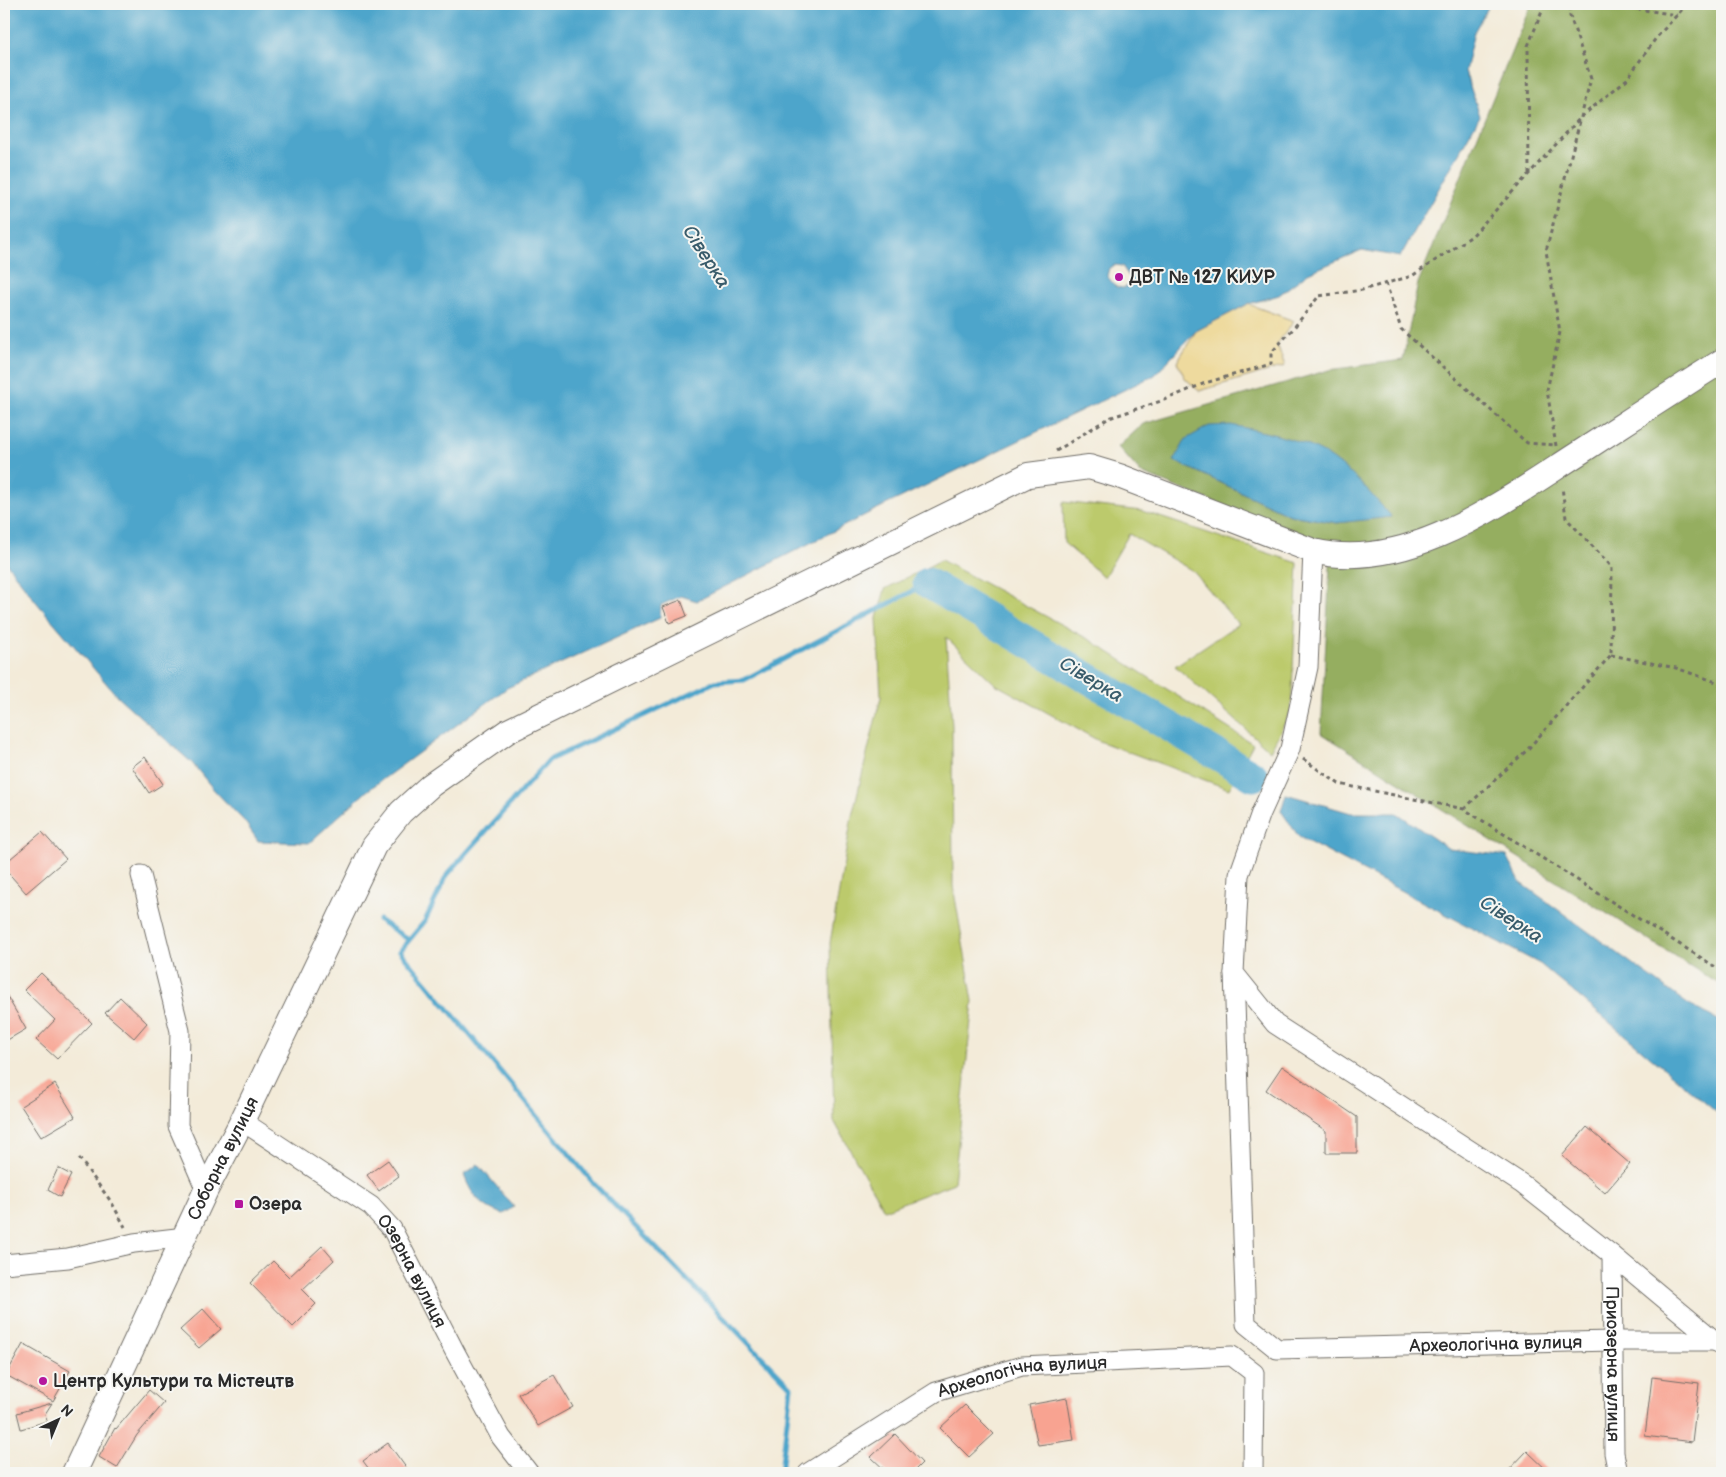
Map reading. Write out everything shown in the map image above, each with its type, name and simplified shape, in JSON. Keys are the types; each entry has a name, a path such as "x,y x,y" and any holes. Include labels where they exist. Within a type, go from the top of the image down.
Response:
{"street":[{"name":"Соборна вулиця","path":"74,1473 206,1190 242,1121 374,846 401,812 431,785 508,731 1028,475 1089,466 1313,551 1331,555 1378,554 1436,537 1485,513 1557,455 1722,361"},
{"path":"1313,551 1308,667 1290,750 1261,813 1239,875 1234,973 1274,1024 1522,1184 1612,1255 1718,1343"},
{"path":"141,875 180,1031 178,1126 206,1190"},
{"name":"Археологічна вулиця","path":"1234,973 1246,1324 1278,1349 1612,1341 1718,1343"},
{"name":"Озерна вулиця","path":"242,1121 371,1206 392,1229 501,1437 528,1473"},
{"path":"4,1264 68,1258 134,1243 184,1237"},
{"name":"Приозерна вулиця","path":"1612,1255 1614,1453 1618,1473"},
{"name":"Археологічна вулиця","path":"808,1473 936,1392 1022,1366 1232,1356 1254,1373 1253,1473"}],"path":[{"path":"1529,174 1528,46 1545,4"},
{"path":"1464,809 1528,748 1611,655 1612,567 1566,518 1547,390 1560,332 1546,251 1591,79 1570,16 1570,4"},
{"path":"1605,4 1677,15"},
{"path":"1051,456 1058,449 1109,418 1167,399 1205,383 1271,364 1270,353 1292,330 1319,296 1362,290 1412,276 1472,236 1581,117 1628,79 1656,38 1687,4"},
{"path":"1386,283 1401,329 1527,443 1557,455"},
{"path":"1611,655 1676,668 1722,684"},
{"path":"1290,750 1339,784 1464,809 1722,971"},
{"path":"79,1158 112,1203 134,1243"}],"green space":[{"path":"1531,4 1722,4 1722,986 1321,733 1331,548 1141,473 1118,447 1143,424 1329,370 1403,360 1418,283","holes":["1175,461 1359,520 1337,523 1290,515"]},
{"path":"1063,502 1142,511 1298,563 1291,711 1270,751 1175,666 1238,624 1193,571 1129,534 1104,577 1064,543"},
{"path":"941,560 1090,640 1253,744 1229,789 1099,741 995,684 946,637 952,726 953,886 973,1001 954,1183 884,1210 834,1121 830,943 852,816 881,697 877,618 885,589"}],"sand":[{"path":"1248,304 1294,321 1277,344 1285,366 1199,391 1185,378 1177,362 1196,331"}],"water":[{"path":"4,4 1490,4 1474,32 1465,71 1480,116 1400,257 1362,250 1308,273 1279,295 1248,304 1196,331 1155,375 873,511 697,601 681,596 661,605 660,618 507,688 367,791 309,843 258,841 245,822 214,790 192,763 118,697 37,603 4,560","holes":["1115,265 1122,266 1130,278 1129,285 1124,288 1116,287 1107,276 1109,268"]},
{"path":"1231,425 1291,439 1324,453 1351,474 1392,517 1337,523 1290,515 1174,461 1186,439 1209,426"},
{"path":"1286,794 1351,813 1397,813 1449,849 1507,856 1520,882 1689,1005 1722,1022 1722,1117 1540,964 1299,837 1281,811"},
{"path":"478,1164 514,1207 504,1214 484,1205 470,1189 464,1175"}],"building":[{"path":"681,600 687,616 669,623 663,607"},
{"path":"145,757 163,784 149,793 132,767"},
{"path":"42,832 66,859 26,893 4,868 4,864"},
{"path":"41,973 92,1023 57,1059 36,1040 55,1020 24,990"},
{"path":"4,991 26,1029 4,1042"},
{"path":"120,997 147,1023 134,1038 105,1013"},
{"path":"1282,1066 1357,1117 1357,1153 1326,1153 1326,1131 1266,1090"},
{"path":"55,1084 75,1117 41,1137 21,1106"},
{"path":"1587,1127 1630,1164 1605,1193 1562,1156"},
{"path":"388,1160 399,1176 379,1191 367,1175"},
{"path":"58,1168 71,1175 60,1197 48,1190"},
{"path":"322,1246 334,1260 302,1290 316,1304 293,1327 250,1283 273,1261 289,1277"},
{"path":"203,1309 221,1329 199,1348 180,1330"},
{"path":"23,1344 70,1371 53,1401 6,1375"},
{"path":"554,1375 573,1407 538,1426 518,1394"},
{"path":"1652,1377 1699,1383 1692,1442 1645,1436"},
{"path":"149,1390 164,1403 137,1435 117,1468 99,1457 115,1428"},
{"path":"1067,1398 1074,1440 1038,1445 1029,1405"},
{"path":"52,1403 45,1414 47,1421 21,1429 17,1413"},
{"path":"965,1405 994,1434 969,1457 940,1428"},
{"path":"895,1434 922,1463 912,1473 888,1473 871,1457"},
{"path":"388,1443 410,1473 372,1473 363,1461"},
{"path":"1527,1451 1550,1473 1506,1473"}],"waterway":[{"path":"782,1473 791,1387 595,1185 400,951 425,921 447,875 549,760 715,682 744,680 928,583"},
{"name":"Сіверка","path":"928,583 1253,776"},
{"path":"379,920 409,940"}],"place":[{"name":"ДВТ № 127 КИУР","path":"1119,277"},
{"name":"Озера","path":"239,1204"},
{"name":"Центр Культури та Містецтв","path":"43,1381"}]}
